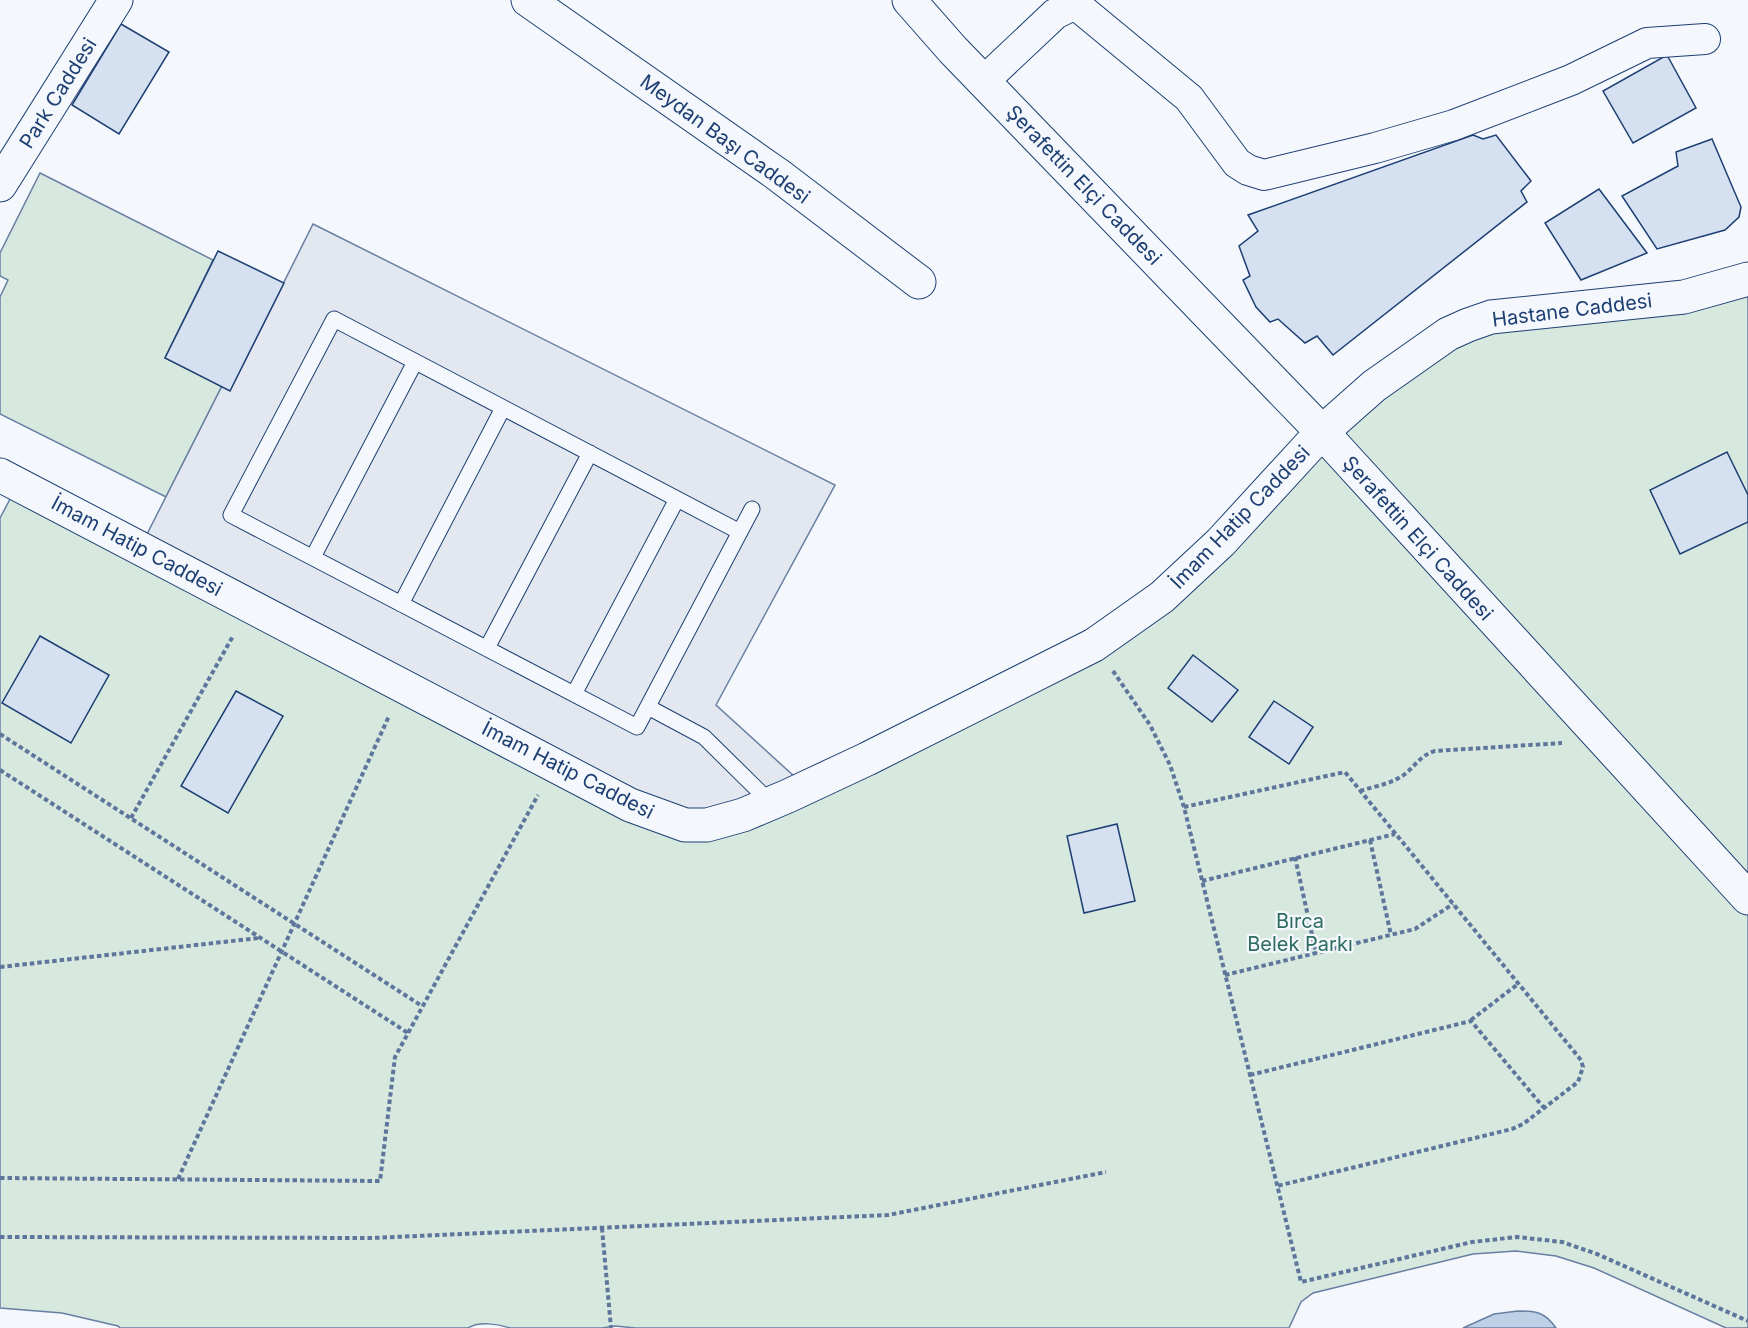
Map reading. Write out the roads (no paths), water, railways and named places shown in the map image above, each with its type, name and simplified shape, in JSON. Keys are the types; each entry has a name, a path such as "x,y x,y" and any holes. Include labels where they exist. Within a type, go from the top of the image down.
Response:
{"street":[{"name":"Park Caddesi","path":"4,170 116,0"},
{"name":"Meydan Başı Caddesi","path":"528,0 777,174 919,282"},
{"name":"Şerafettin Elçi Caddesi","path":"909,0 953,50 1322,432 1748,898"},
{"path":"984,81 1055,14 1075,4 1190,98 1237,163 1248,170 1264,175 1375,148 1454,125 1571,80 1647,42 1705,39"},
{"name":"Hastane Caddesi","path":"1322,432 1374,386 1448,334 1468,325 1491,317 1684,297 1748,279"},
{"name":"İmam Hatip Caddesi","path":"0,475 630,805 685,825 707,825 743,815 867,759 1094,645 1162,597 1179,582 1221,542 1322,432"}],"lane":[{"path":"740,532 334,319 231,515 637,728 740,532 752,509"},
{"path":"313,557 416,362"},
{"path":"401,604 503,408"},
{"path":"487,648 590,453"},
{"path":"574,694 677,499"},
{"path":"648,707 704,737 771,803"}],"water":[{"path":"1518,1311 1540,1314 1556,1328 1463,1328 1494,1314"}],"park label":[{"name":"Bırca Belek Parkı","path":"1300,932"}]}
